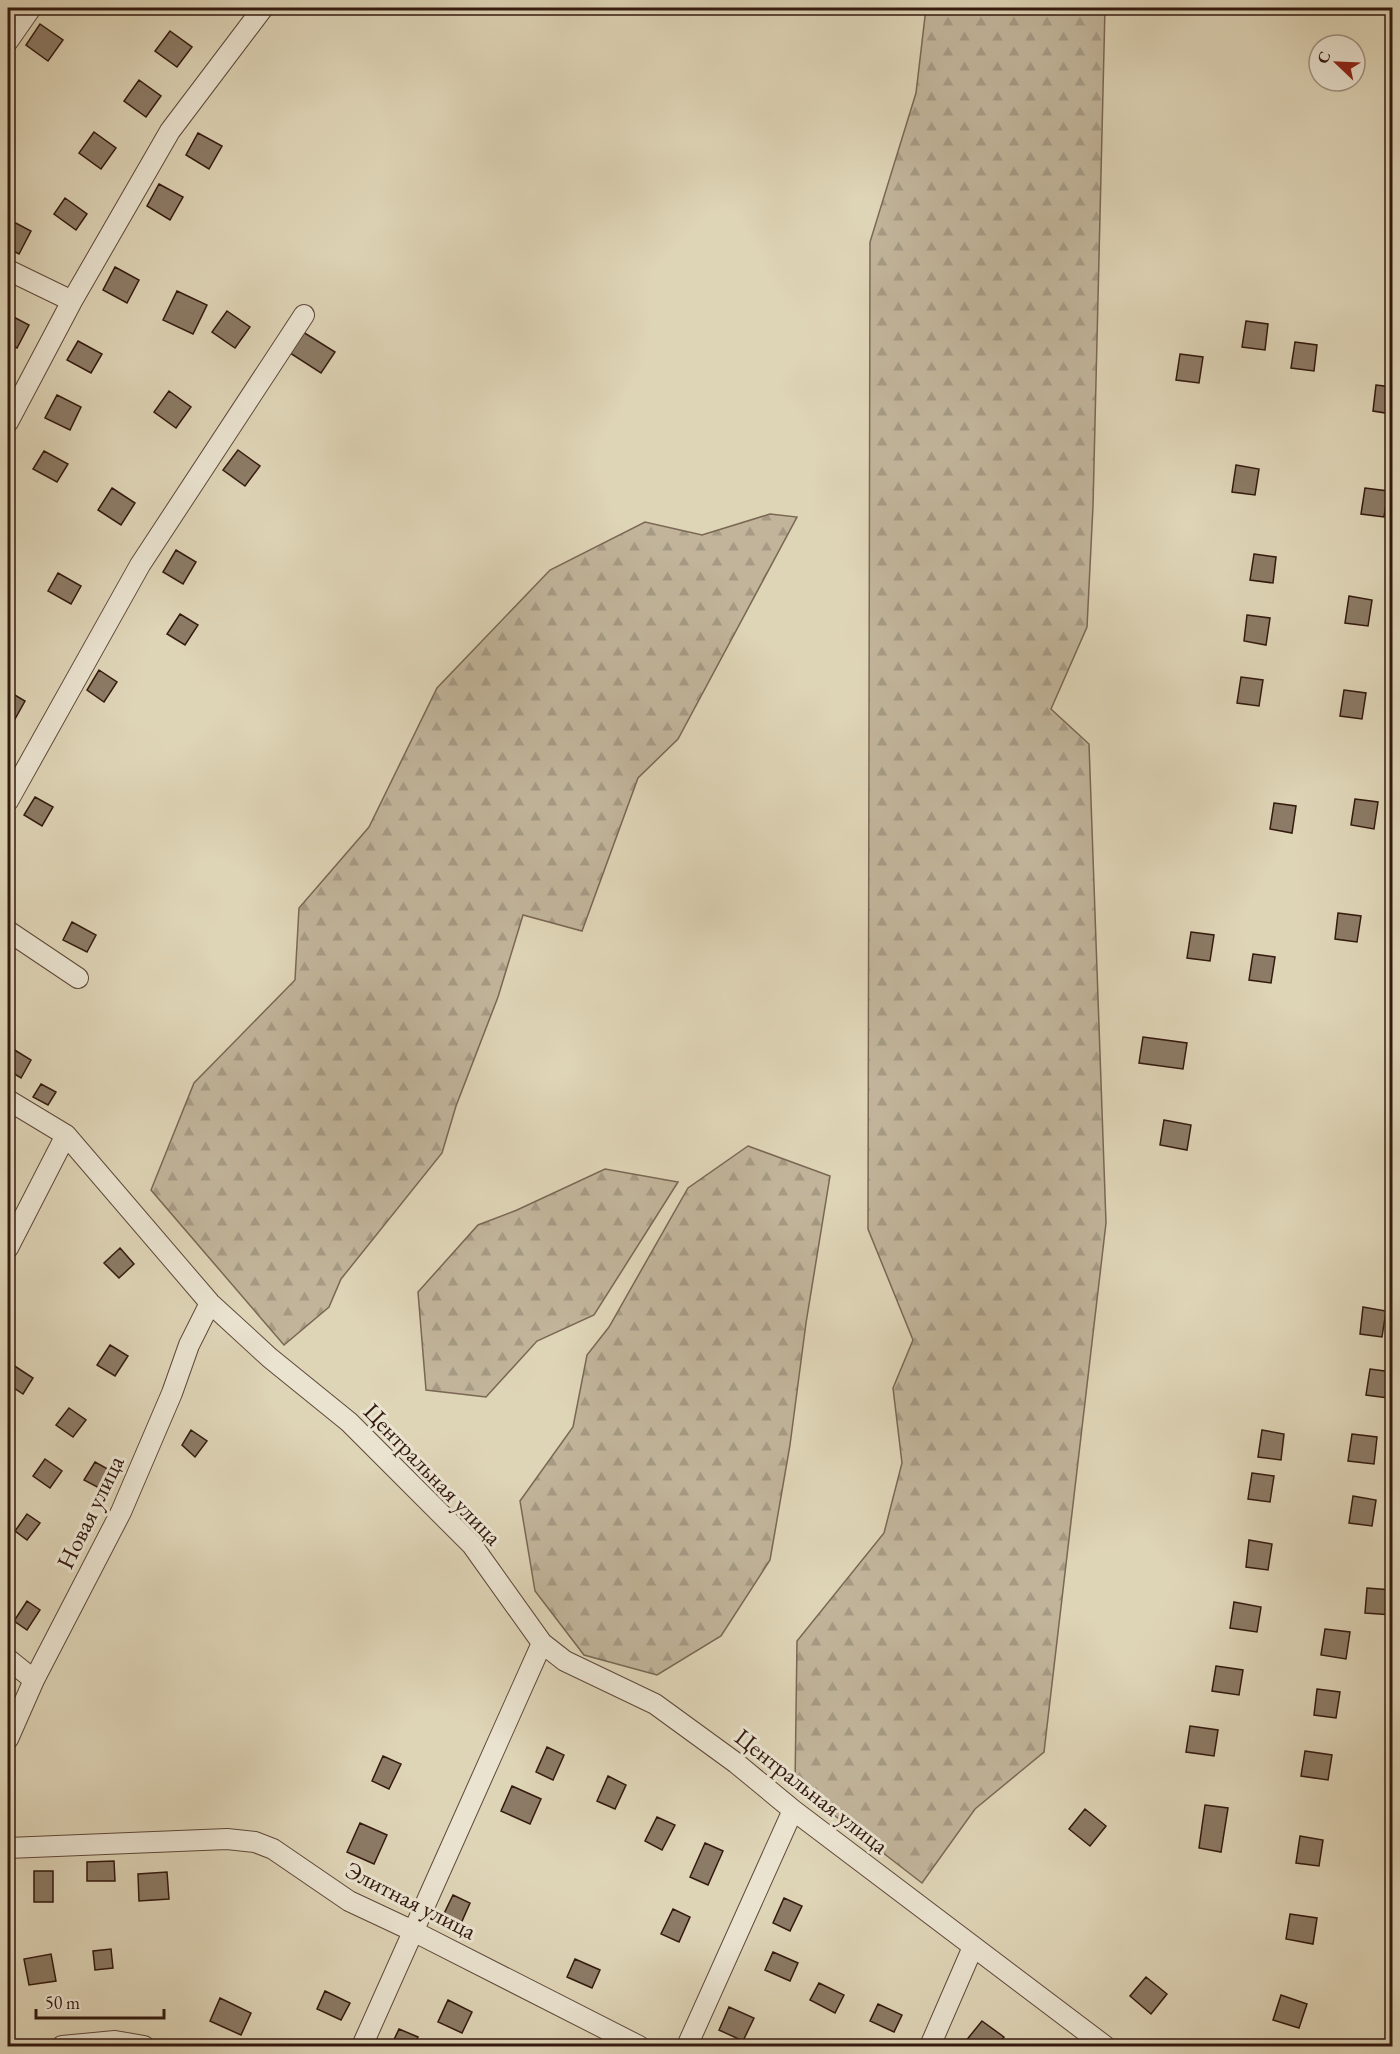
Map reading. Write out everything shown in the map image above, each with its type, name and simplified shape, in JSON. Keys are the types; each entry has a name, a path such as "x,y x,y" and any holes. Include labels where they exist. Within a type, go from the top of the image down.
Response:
{"street":[{"path":"8,41 32,8"},
{"path":"8,422 72,301 170,131 263,8"},
{"path":"8,270 72,301"},
{"path":"8,801 140,565 304,315"},
{"path":"8,931 78,978"},
{"name":"Центральная улица","path":"8,1100 66,1135 210,1303 270,1358 349,1422 472,1545 542,1643 565,1661 655,1704 736,1763 793,1810 1105,2046"},
{"path":"8,1248 66,1135"},
{"name":"Новая улица","path":"8,1739 34,1680 121,1512 172,1392 189,1345 210,1303"},
{"path":"362,2046 542,1643"},
{"path":"8,1659 34,1680"},
{"path":"687,2046 793,1810"},
{"name":"Элитная улица","path":"8,1848 227,1839 255,1842 273,1849 349,1902 413,1931 639,2046"},
{"path":"930,2046 973,1947"},
{"path":"62,2046 115,2041 144,2046"}],"green space":[{"path":"926,8 1105,8 1093,506 1087,627 1051,709 1089,744 1106,1223 1044,1752 975,1809 922,1883 795,1785 797,1641 884,1533 902,1463 893,1388 913,1340 868,1229 870,242 916,93"},
{"path":"770,514 797,517 678,739 638,778 582,931 523,915 498,997 456,1106 442,1153 341,1279 329,1307 284,1345 151,1190 194,1083 295,980 299,908 369,827 437,688 550,570 645,522 702,535"},
{"path":"748,1146 830,1176 806,1323 790,1445 770,1560 721,1636 657,1675 584,1655 535,1591 520,1501 573,1427 587,1355 609,1327 688,1188"},
{"path":"605,1169 678,1182 594,1315 537,1341 486,1397 426,1390 418,1292 478,1225 517,1210"}],"building":[{"path":"40,24 63,40 48,61 26,45"},
{"path":"170,31 192,47 177,67 155,51"},
{"path":"139,80 161,96 146,117 124,101"},
{"path":"94,132 116,148 101,169 79,153"},
{"path":"198,133 222,146 209,169 186,155"},
{"path":"159,184 183,197 170,220 147,206"},
{"path":"65,198 87,214 76,230 54,214"},
{"path":"8,219 31,231 19,254 8,248"},
{"path":"115,267 139,280 127,303 103,290"},
{"path":"177,291 207,305 193,334 163,320"},
{"path":"227,311 250,327 235,348 212,332"},
{"path":"8,314 29,325 17,348 8,343"},
{"path":"1246,321 1268,324 1265,350 1242,347"},
{"path":"303,332 335,352 321,373 290,353"},
{"path":"78,341 102,354 91,373 67,360"},
{"path":"1295,342 1317,345 1314,371 1291,368"},
{"path":"1180,354 1203,357 1199,383 1176,380"},
{"path":"1376,385 1392,387 1392,414 1373,411"},
{"path":"169,391 191,407 176,428 154,412"},
{"path":"57,395 81,407 70,430 45,418"},
{"path":"238,450 260,466 245,486 223,470"},
{"path":"44,451 68,464 57,482 33,469"},
{"path":"1236,465 1259,469 1255,495 1232,492"},
{"path":"112,488 135,503 121,525 98,510"},
{"path":"1365,488 1388,491 1384,517 1361,514"},
{"path":"176,550 196,562 183,584 163,572"},
{"path":"1254,554 1276,557 1273,583 1250,580"},
{"path":"58,573 81,586 71,604 48,591"},
{"path":"1349,596 1372,600 1368,626 1345,623"},
{"path":"180,614 198,625 185,645 167,634"},
{"path":"1247,615 1270,618 1266,645 1244,641"},
{"path":"99,670 117,682 104,702 87,690"},
{"path":"1241,677 1263,680 1259,706 1237,703"},
{"path":"1344,690 1366,693 1362,719 1340,716"},
{"path":"8,691 25,701 15,719 8,715"},
{"path":"35,797 53,807 42,826 24,815"},
{"path":"1355,799 1378,802 1374,829 1351,825"},
{"path":"1274,803 1296,806 1292,833 1270,829"},
{"path":"1338,913 1361,916 1357,942 1335,939"},
{"path":"72,922 96,935 87,952 63,940"},
{"path":"1191,932 1214,935 1210,961 1187,958"},
{"path":"1253,954 1275,957 1271,983 1249,980"},
{"path":"1143,1037 1187,1043 1183,1069 1139,1063"},
{"path":"13,1049 31,1060 21,1078 8,1070 8,1059"},
{"path":"41,1084 56,1092 48,1105 33,1097"},
{"path":"1164,1120 1191,1125 1187,1150 1160,1145"},
{"path":"120,1248 134,1264 119,1278 104,1263"},
{"path":"1363,1307 1386,1311 1382,1337 1360,1334"},
{"path":"110,1345 128,1356 115,1376 97,1365"},
{"path":"10,1363 33,1378 23,1394 8,1384"},
{"path":"1370,1369 1392,1372 1388,1398 1366,1395"},
{"path":"69,1408 86,1420 73,1437 56,1425"},
{"path":"191,1430 207,1441 195,1457 182,1445"},
{"path":"1262,1430 1284,1434 1281,1460 1258,1457"},
{"path":"1352,1434 1377,1437 1374,1464 1348,1461"},
{"path":"45,1459 62,1471 50,1488 33,1476"},
{"path":"95,1462 113,1472 103,1490 84,1480"},
{"path":"1252,1473 1274,1476 1270,1502 1248,1499"},
{"path":"1353,1496 1376,1500 1372,1526 1349,1523"},
{"path":"27,1514 40,1523 27,1540 15,1531"},
{"path":"1249,1540 1272,1544 1268,1570 1246,1567"},
{"path":"1367,1588 1392,1590 1392,1615 1365,1613"},
{"path":"27,1601 40,1610 27,1630 14,1621"},
{"path":"1234,1602 1261,1607 1257,1632 1230,1628"},
{"path":"1325,1629 1350,1632 1346,1659 1321,1655"},
{"path":"1216,1666 1243,1670 1239,1695 1212,1691"},
{"path":"1317,1689 1340,1692 1336,1718 1314,1715"},
{"path":"1190,1726 1218,1730 1214,1756 1186,1752"},
{"path":"547,1747 564,1755 553,1780 536,1772"},
{"path":"1390,1750 1392,1750 1392,1777 1387,1776"},
{"path":"1305,1751 1332,1755 1328,1780 1301,1776"},
{"path":"383,1756 401,1764 389,1789 372,1781"},
{"path":"608,1776 626,1785 615,1809 597,1801"},
{"path":"512,1786 541,1799 530,1824 501,1811"},
{"path":"1205,1805 1228,1808 1221,1852 1199,1848"},
{"path":"1085,1809 1106,1826 1090,1846 1069,1829"},
{"path":"657,1817 675,1825 662,1850 645,1841"},
{"path":"360,1823 387,1835 374,1864 347,1852"},
{"path":"1300,1836 1323,1840 1319,1866 1296,1863"},
{"path":"705,1843 723,1851 708,1885 690,1877"},
{"path":"114,1861 115,1881 87,1881 87,1862"},
{"path":"34,1871 53,1871 53,1902 34,1902"},
{"path":"167,1872 169,1899 139,1901 138,1874"},
{"path":"453,1895 470,1903 459,1928 441,1920"},
{"path":"784,1898 802,1906 790,1931 773,1923"},
{"path":"673,1909 690,1917 679,1942 661,1934"},
{"path":"1290,1914 1317,1918 1313,1944 1286,1939"},
{"path":"111,1949 113,1968 95,1970 93,1951"},
{"path":"773,1952 798,1963 790,1981 765,1970"},
{"path":"51,1954 56,1981 29,1985 24,1959"},
{"path":"575,1959 600,1970 592,1988 567,1977"},
{"path":"1146,1977 1167,1994 1151,2014 1130,1996"},
{"path":"819,1983 844,1995 835,2013 810,2000"},
{"path":"325,1991 350,2003 341,2020 317,2009"},
{"path":"1281,1995 1307,2004 1299,2028 1273,2020"},
{"path":"220,1998 251,2013 241,2035 210,2021"},
{"path":"448,2000 472,2012 462,2033 438,2022"},
{"path":"878,2004 902,2015 894,2032 870,2021"},
{"path":"729,2007 754,2018 743,2041 719,2030"},
{"path":"982,2021 1004,2037 996,2046 970,2046 965,2042"},
{"path":"399,2029 418,2037 414,2046 391,2046"}]}
